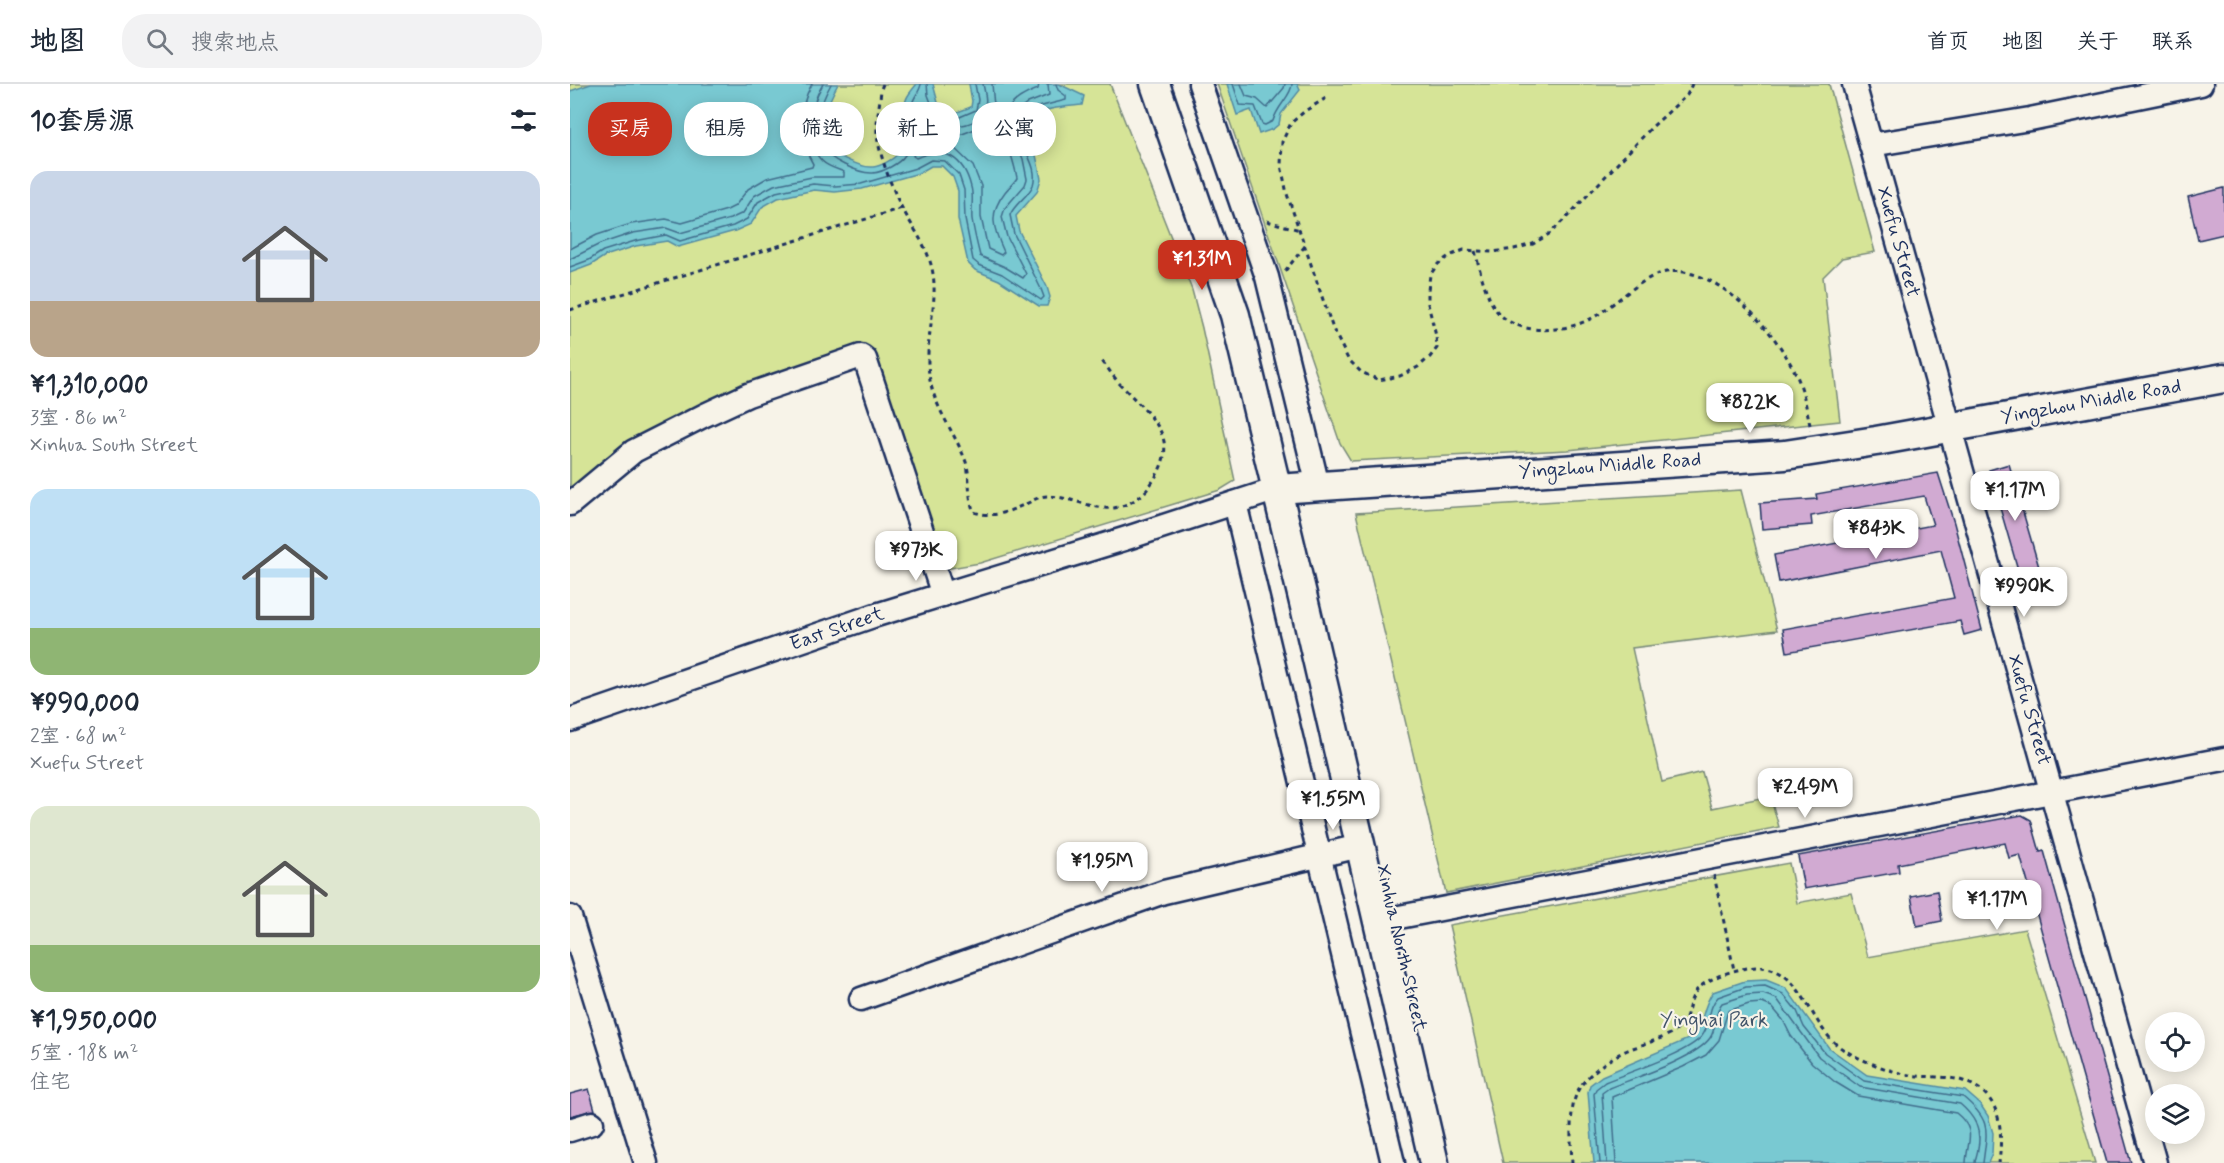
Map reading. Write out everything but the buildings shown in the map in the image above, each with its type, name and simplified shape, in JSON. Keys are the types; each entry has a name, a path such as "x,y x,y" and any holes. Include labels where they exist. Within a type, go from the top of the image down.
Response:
{"main road":[{"path":"1155,84 1296,488"},
{"path":"1172,84 1250,310 1296,488"},
{"name":"Yingzhou Middle Road","path":"1296,488 1785,455 2224,378"},
{"name":"Xinhua North Street","path":"1296,488 1360,846 1434,1163"},
{"name":"Xinhua North Street","path":"1296,488 1450,1163"}],"street":[{"path":"1200,84 1270,288 1296,488"},
{"name":"Xuefu Street","path":"1854,84 2155,1163"},
{"path":"1871,145 2030,119 2201,84"},
{"path":"570,504 634,451 705,414 748,394 861,356 865,359 942,595"},
{"name":"East Street","path":"570,720 873,616 1124,540 1234,503 1296,488"},
{"path":"1234,503 1393,1163"},
{"path":"1394,918 2224,759"},
{"path":"861,999 1164,892 1360,846"},
{"path":"570,917 646,1163"},
{"path":"570,1130 592,1124"}],"path":[{"path":"883,84 877,133 880,153 902,208 917,231 932,268 933,300 928,374 934,398 966,464 968,493 974,512 993,516 1044,496 1114,508 1129,503 1146,493 1163,468 1166,452 1163,440 1158,426 1101,360"},
{"path":"1326,98 1291,123 1282,142 1281,165 1287,194 1334,328 1348,359 1361,372 1379,380 1400,376 1418,367 1437,348 1428,304 1430,275 1438,264 1449,255 1464,250 1492,252 1514,249 1533,244 1549,234 1652,127 1687,95 1692,84"},
{"path":"570,310 902,208"},
{"path":"1246,216 1300,230"},
{"path":"1270,288 1305,246"},
{"path":"1475,251 1485,288 1495,309 1515,323 1536,330 1561,329 1580,324 1662,273 1693,274 1708,279 1730,294 1757,318 1779,345 1795,373 1805,398 1815,450"},
{"path":"1710,858 1734,970"},
{"path":"1573,1162 1573,1107 1579,1088 1594,1072 1627,1050 1673,1032 1686,1020 1696,991 1722,974 1758,967 1775,969 1789,978 1824,1031 1847,1054 1908,1075 1962,1081 1984,1092 1998,1116 2002,1133 1999,1163"}],"green space":[{"path":"570,84 1110,84 1192,290 1235,481 1220,490 980,563 945,569 865,347 570,492"},
{"path":"1217,84 1829,84 1875,252 1842,258 1823,277 1840,421 1568,450 1351,461 1340,443"},
{"path":"1741,490 1777,630 1632,648 1662,782 1702,772 1712,808 1770,796 1779,827 1446,893 1356,513"},
{"name":"Yinghai Park","path":"1789,863 1797,903 1851,893 1868,957 2025,929 2095,1163 1503,1163 1449,925"}],"water":[{"path":"591,84 838,84 830,102 780,102 780,156 841,156 861,165 873,167 895,156 960,156 960,111 971,107 969,84 1059,84 1084,96 1082,105 1056,108 1056,102 972,102 972,156 1036,156 1041,179 1037,192 1016,216 1019,231 1047,287 1050,297 1047,306 1039,306 999,280 975,270 968,263 958,219 958,191 953,177 942,166 931,166 919,173 862,189 835,192 814,190 778,198 762,207 751,224 735,231 678,247 667,241 636,246 605,256 591,265 570,273 570,91"},
{"path":"917,84 933,84 938,102 906,102"},
{"path":"1227,84 1297,84 1300,90 1281,114 1279,124 1259,134 1251,110 1237,115"},
{"path":"1766,980 1786,988 1829,1048 1867,1075 1965,1091 1980,1104 1988,1116 1993,1133 1992,1153 1988,1163 1594,1163 1588,1092 1590,1085 1602,1076 1693,1037 1713,992 1745,981"}]}
